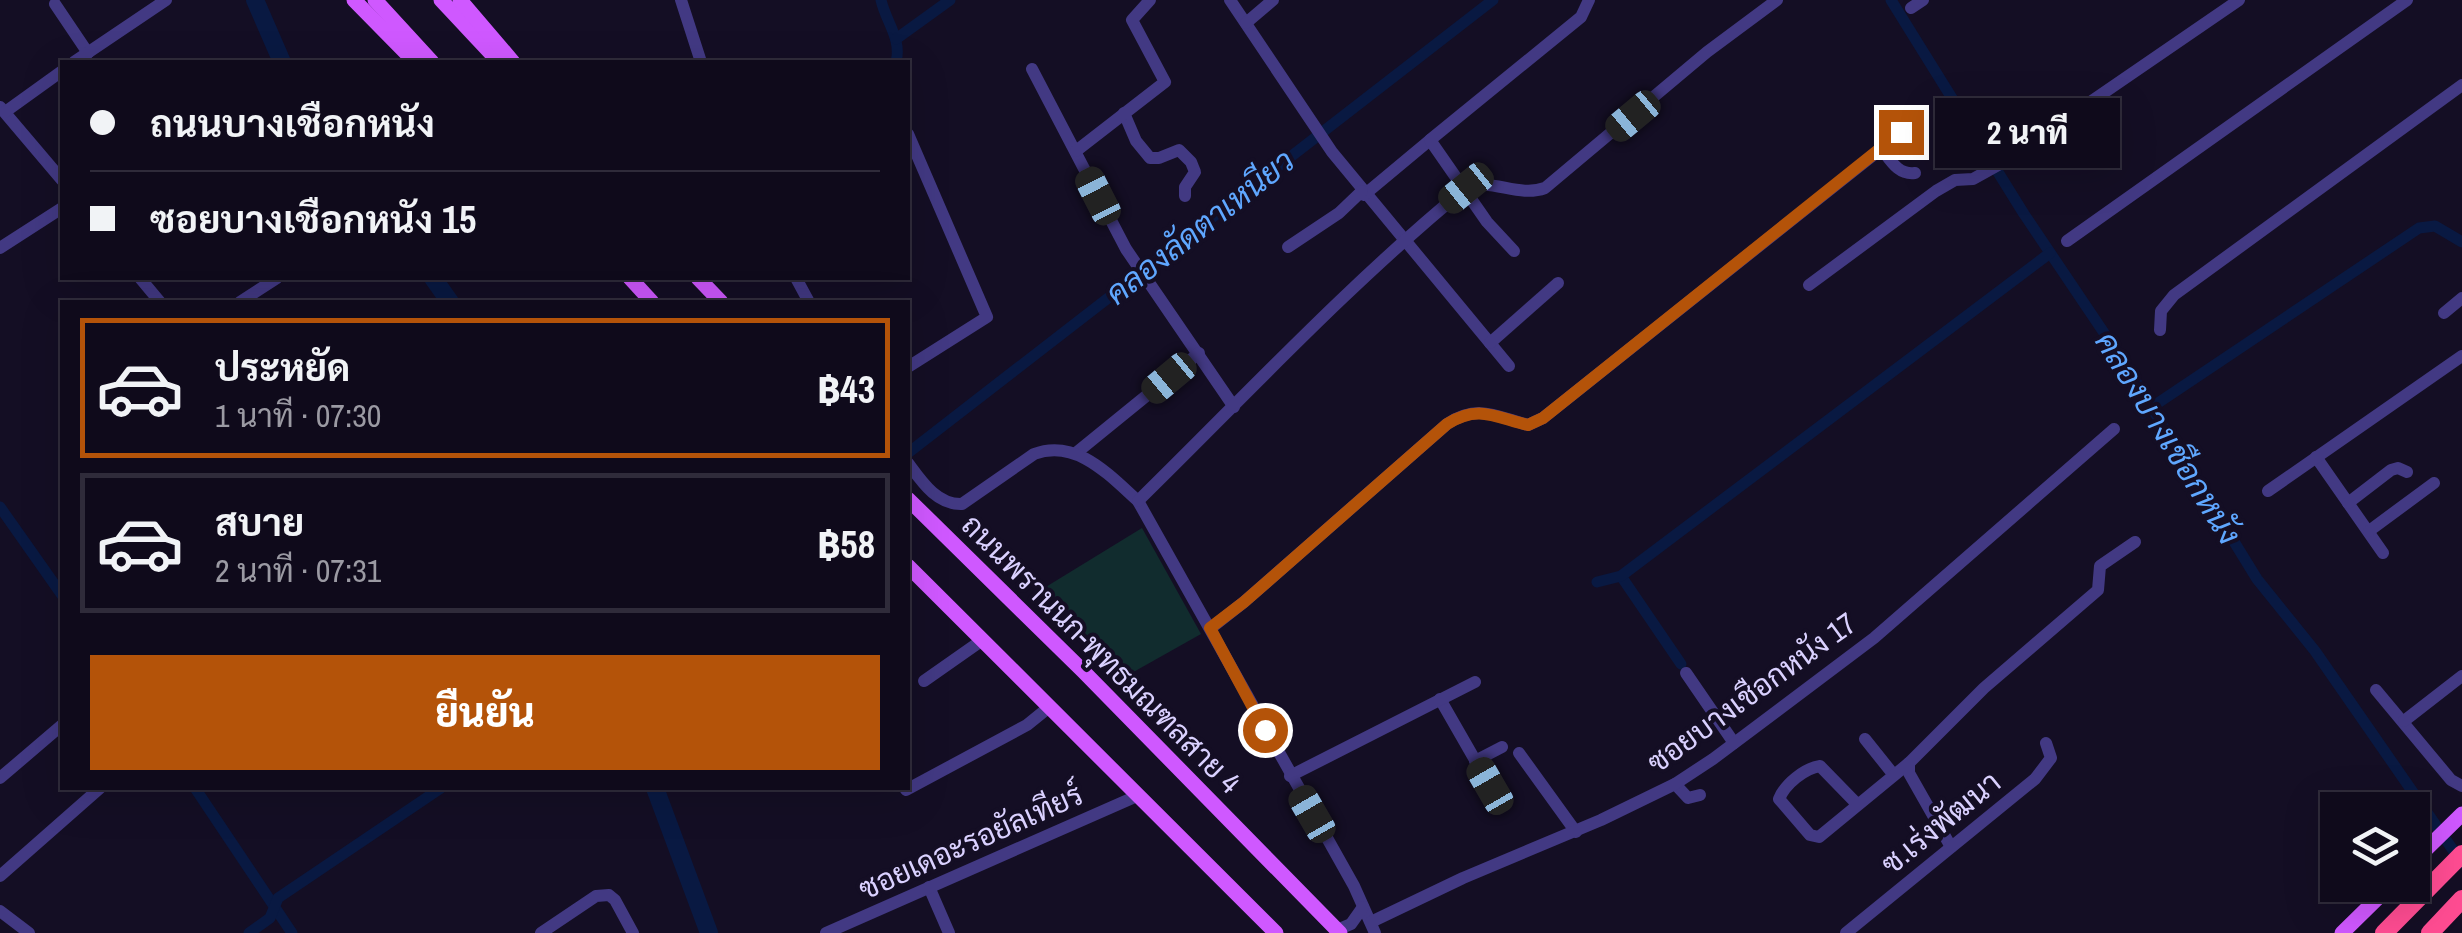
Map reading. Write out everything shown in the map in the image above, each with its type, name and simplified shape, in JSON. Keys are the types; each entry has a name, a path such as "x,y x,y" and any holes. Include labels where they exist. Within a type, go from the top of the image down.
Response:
{"highway":[{"path":"2384,933 2462,854"},
{"path":"2430,933 2462,899"}],"main road":[{"path":"354,0 413,60"},
{"path":"375,0 430,60"},
{"path":"460,0 511,60"},
{"path":"442,1 497,60"},
{"path":"632,280 650,300"},
{"path":"700,280 719,300"},
{"name":"ถนนพรานนก-พุทธมณฑลสาย 4","path":"910,502 1096,684 1339,932"},
{"path":"910,568 1274,933"},
{"path":"2430,845 2462,814"},
{"path":"2342,933 2374,902"}],"street":[{"path":"77,60 166,0"},
{"path":"681,0 701,60"},
{"path":"1076,151 1165,82 1132,20 1150,0"},
{"path":"1230,0 1324,143 1509,366"},
{"path":"1246,23 1272,0"},
{"path":"1288,247 1339,213 1581,17 1589,0"},
{"path":"1138,501 1403,240 1466,188 1476,184 1528,193 1545,188 1706,52 1777,0"},
{"path":"1809,285 1936,191 1955,180 1984,173 2239,0"},
{"path":"2067,241 2407,0"},
{"path":"55,4 88,52"},
{"path":"1032,69 1137,267 1234,407"},
{"path":"60,72 2,110 60,178"},
{"path":"2160,330 2161,311 2174,295 2462,85"},
{"path":"1124,114 1136,141 1150,158 1179,150 1192,162 1195,172 1185,188 1185,196"},
{"path":"1210,628 1447,424 1466,412 1528,425 1543,418 1921,116"},
{"path":"910,139 986,318 910,366"},
{"path":"1430,140 1487,222 1514,252"},
{"path":"1881,148 1896,168 1907,174 1915,172"},
{"path":"0,248 60,209"},
{"path":"142,280 158,300"},
{"path":"243,300 275,280"},
{"path":"1490,344 1558,282"},
{"path":"2444,313 2462,298"},
{"path":"1076,453 1199,353"},
{"path":"2268,491 2462,356"},
{"name":"ซอยบางเชือกหนัง 17","path":"1373,928 1463,878 1576,832 1674,784 1874,638 2114,429"},
{"path":"910,467 934,495 949,504 962,504 1034,454 1045,450 1076,453 1138,501 1373,928"},
{"path":"2316,458 2383,553"},
{"path":"2348,503 2391,470 2407,472"},
{"path":"2369,531 2434,483"},
{"path":"1858,804 1820,766 1809,768 1783,790 1779,799 1815,838 1858,804 1892,774 1909,763 1984,688 2098,590 2100,566 2135,542"},
{"path":"924,681 981,641"},
{"path":"1686,673 1734,743"},
{"path":"2404,721 2462,676"},
{"path":"1290,776 1475,682"},
{"path":"2376,690 2451,780 2462,786"},
{"path":"1440,700 1490,786"},
{"path":"910,788 1027,725 1048,708"},
{"path":"0,778 60,727"},
{"path":"1865,739 1892,774"},
{"name":"ซ.เร่งพัฒนา","path":"1846,933 2039,775 2051,758 2046,742"},
{"path":"1475,761 1502,747"},
{"path":"1519,753 1576,832"},
{"path":"1909,763 1909,773 1952,847"},
{"path":"1674,784 1688,798 1700,795"},
{"path":"0,876 98,790"},
{"name":"ซอยเดอะรอยัลเทียร์","path":"826,933 856,927 929,887 1137,796"},
{"path":"929,887 949,933"},
{"path":"541,933 596,896 609,895 633,933"},
{"path":"1339,932 1363,907"},
{"path":"0,912 29,933"}],"green space":[{"path":"1142,528 1201,634 1121,679 1036,593"}],"waterway":[{"path":"255,0 281,60"},
{"path":"881,0 895,38 896,60"},
{"path":"896,39 950,0"},
{"name":"คลองลัดตาเหนียว","path":"910,451 1493,0"},
{"name":"คลองบางเชือกหนัง","path":"1891,0 2024,214 2123,361 2257,579 2315,651 2462,863"},
{"path":"2143,413 2419,228 2435,226 2462,242"},
{"path":"1597,582 1621,576 2050,253"},
{"path":"434,280 449,300"},
{"path":"0,507 60,592"},
{"path":"1621,576 1681,664"},
{"path":"196,790 292,933"},
{"name":"คลองลัดตาเหนียว","path":"249,933 270,918 278,898 438,790"},
{"path":"656,790 709,933"}],"route":[{"path":"1265,730 1210,628 1447,424 1466,412 1528,425 1543,418 1901,132"}]}
